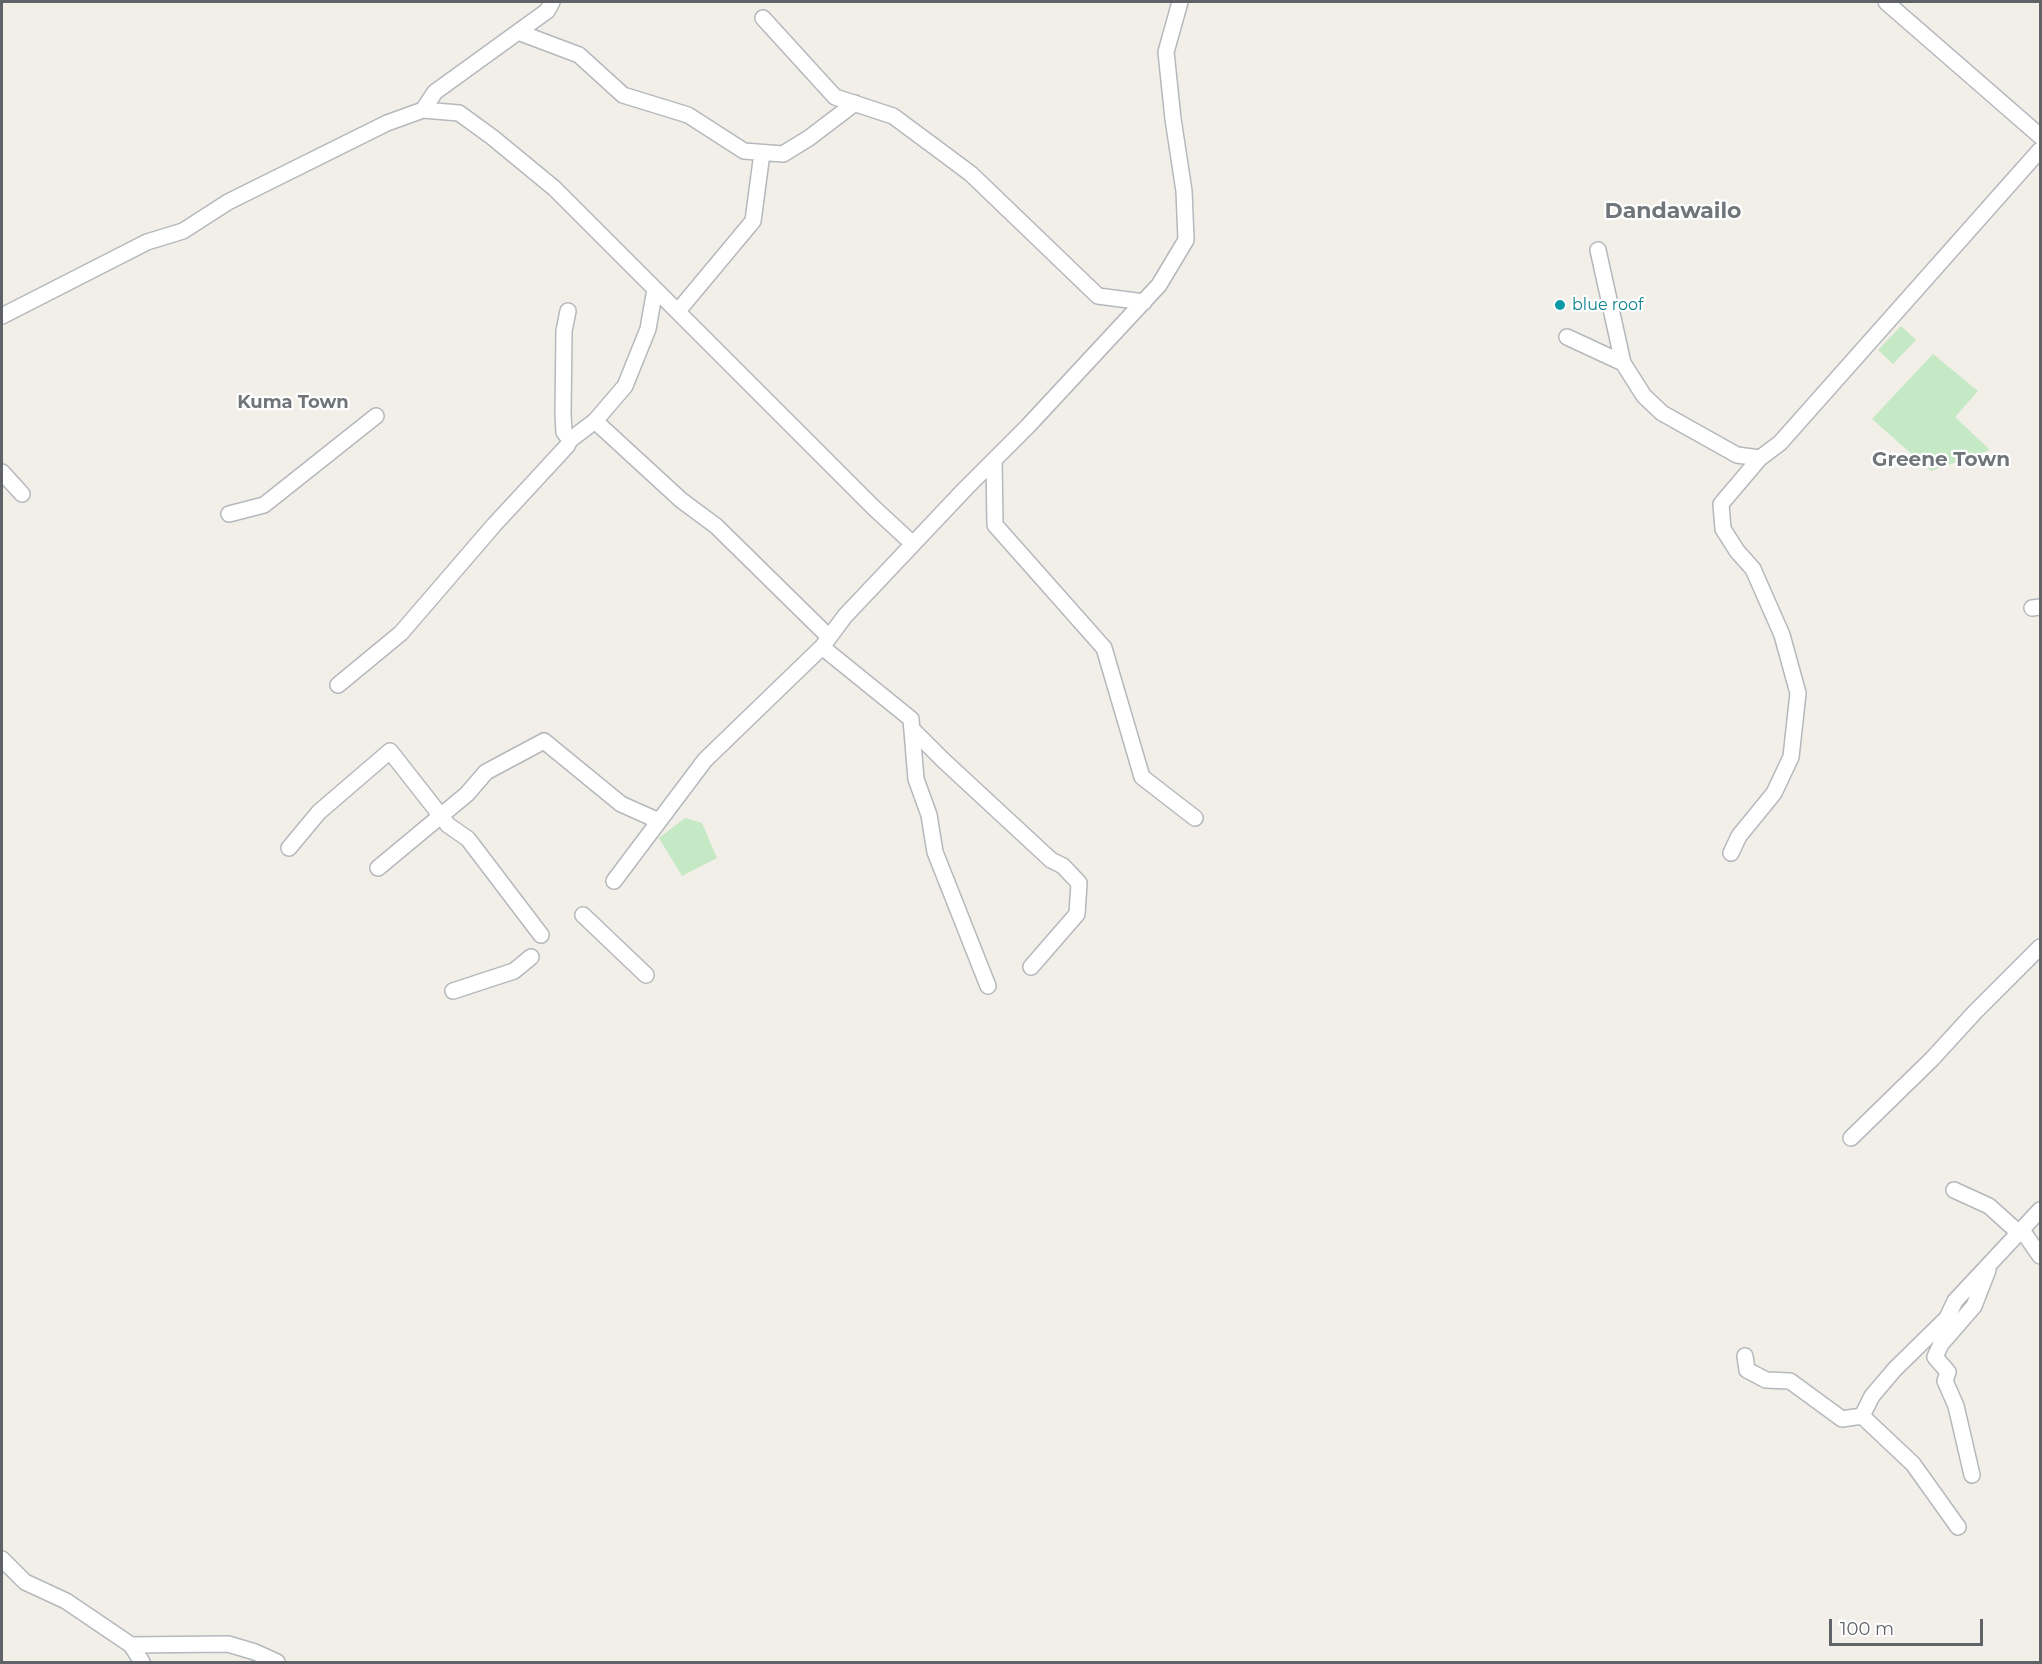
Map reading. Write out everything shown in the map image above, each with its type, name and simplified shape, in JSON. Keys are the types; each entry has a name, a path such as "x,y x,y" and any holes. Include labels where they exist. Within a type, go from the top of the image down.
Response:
{"street":[{"path":"423,110 435,92 547,11 552,2"},
{"path":"614,881 705,760 826,642 845,616 1159,285 1186,240 1185,191 1173,119 1166,52 1180,2"},
{"path":"1886,2 2040,136"},
{"path":"763,18 835,97 893,116 971,174 1098,296 1144,302"},
{"path":"518,32 579,55 623,95 688,115 744,151 783,154 855,104"},
{"path":"2,316 147,242 183,231 228,202 387,123 423,110 459,113 492,136 554,188 913,544"},
{"path":"1731,853 1739,836 1774,793 1791,757 1798,693 1782,635 1753,568 1737,551 1723,529 1721,504 1760,458 1780,443 2040,150"},
{"path":"678,311 753,221 762,153"},
{"path":"1598,250 1623,363 1644,396 1662,413 1737,455 1760,458"},
{"path":"338,685 401,633 570,440 595,421 625,386 648,329 655,289"},
{"path":"568,311 564,331 563,414 564,432 570,440"},
{"path":"1567,337 1623,363"},
{"path":"228,514 264,505 376,416"},
{"path":"595,421 681,500 716,526 813,622 826,642 911,719 916,779 929,815 935,852 988,986"},
{"path":"994,460 995,525 1104,648 1142,777 1196,818"},
{"path":"2,472 22,494"},
{"path":"912,729 1079,883 1077,914 1031,967"},
{"path":"378,868 467,794 486,771 544,741 621,804 659,821"},
{"path":"289,848 319,812 390,751 448,825 468,838 541,935"},
{"path":"583,915 646,975"},
{"path":"1851,1137 1932,1059 2040,947"},
{"path":"453,991 514,971 531,957"},
{"path":"1954,1190 1989,1206 2021,1231 2040,1256"},
{"path":"1862,1416 1872,1396 1947,1318 1955,1300 2040,1209"},
{"path":"1972,1474 1956,1406 1945,1381 1948,1372 1935,1357 1941,1344 1974,1305 1991,1262"},
{"path":"1744,1356 1747,1370 1766,1380 1790,1381 1842,1419 1862,1416"},
{"path":"1862,1416 1913,1464 1958,1527"},
{"path":"2,1559 26,1582 66,1601 131,1645 142,1662"},
{"path":"131,1645 228,1644 255,1652 277,1662"}],"green space":[{"path":"1901,326 1916,340 1893,364 1878,350"},
{"path":"1933,354 1978,391 1955,417 1990,450 1931,471 1872,419"},
{"path":"685,818 702,823 717,858 682,876 659,838"}],"place":[{"name":"blue roof","path":"1560,305"}],"district":[{"name":"Dandawailo","path":"1673,212"},
{"name":"Kuma Town","path":"293,403"},
{"name":"Greene Town","path":"1941,460"}]}
